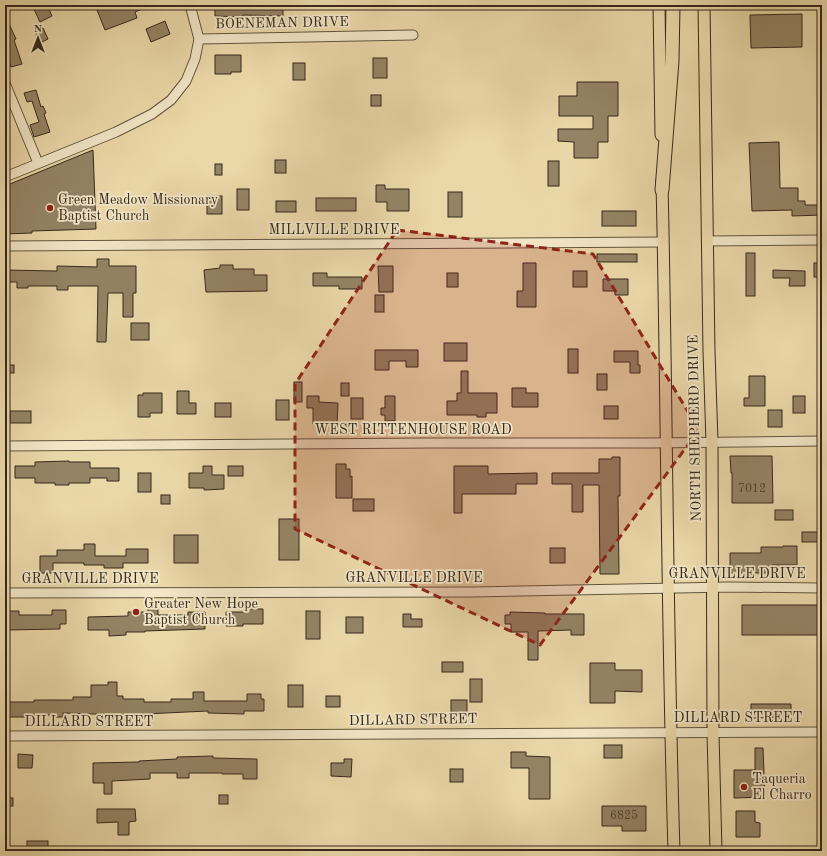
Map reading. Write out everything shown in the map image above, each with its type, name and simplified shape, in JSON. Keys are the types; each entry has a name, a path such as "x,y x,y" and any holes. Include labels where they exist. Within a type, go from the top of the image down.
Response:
{"highway":[{"path":"662,190 672,61 673,5"}],"main road":[{"name":"NORTH SHEPHERD DRIVE","path":"658,5 667,443 670,732 674,851"},
{"name":"NORTH SHEPHERD DRIVE","path":"704,5 709,351 712,442 713,734 716,851"}],"street":[{"path":"5,177 116,132 152,114 171,100 186,82 195,59 199,39 190,5"},
{"name":"BOENEMAN DRIVE","path":"199,39 414,35"},
{"path":"5,83 38,163"},
{"path":"707,241 822,240"},
{"name":"MILLVILLE DRIVE","path":"5,246 663,242"},
{"name":"WEST RITTENHOUSE ROAD","path":"5,446 822,441"},
{"name":"GRANVILLE DRIVE","path":"5,593 473,592 713,587 822,588"},
{"name":"DILLARD STREET","path":"5,736 670,732 713,734 822,732"}],"highlighted area":[{"path":"397,230 593,254 699,430 540,645 295,529 295,384"}],"building":[{"path":"32,5 47,5 52,16 40,22"},
{"path":"95,5 152,5 135,12 137,18 105,30"},
{"path":"215,5 283,5 283,16 215,16"},
{"path":"802,14 802,47 751,48 750,15"},
{"path":"5,15 16,39 14,40 22,64 11,67 5,47"},
{"path":"165,21 170,34 151,42 146,29"},
{"path":"43,28 48,39 40,43 35,31"},
{"path":"215,55 241,55 241,72 231,72 231,74 215,74"},
{"path":"373,58 387,58 387,78 373,78"},
{"path":"293,63 305,63 305,80 293,80"},
{"path":"577,82 618,82 618,116 608,116 608,142 598,142 598,158 574,158 574,142 558,141 558,129 593,129 593,116 559,116 559,96 577,96"},
{"path":"36,90 41,107 43,106 46,113 44,114 50,132 34,137 30,125 39,122 32,101 27,102 24,93"},
{"path":"371,95 381,95 381,106 371,106"},
{"path":"779,142 780,188 798,188 798,201 805,201 805,205 822,205 822,215 792,216 792,210 752,211 749,143"},
{"name":"Green Meadow Missionary Baptist Church","path":"93,150 96,229 32,231 32,233 5,234 5,186"},
{"path":"275,160 286,160 286,173 275,173"},
{"path":"548,161 559,161 559,186 548,186"},
{"path":"215,164 222,164 222,175 215,175"},
{"path":"376,185 385,185 385,189 409,189 409,211 387,211 387,202 376,202"},
{"path":"237,189 249,189 249,210 237,210"},
{"path":"448,192 462,192 462,217 448,217"},
{"path":"207,196 222,196 222,214 207,214"},
{"path":"316,198 356,198 356,211 316,211"},
{"path":"276,201 296,201 296,212 276,212"},
{"path":"602,211 636,211 636,226 602,226"},
{"path":"746,253 755,253 755,296 746,296"},
{"path":"597,254 637,254 637,262 597,262"},
{"path":"97,259 109,259 109,266 136,266 136,293 133,293 133,317 123,317 123,293 108,293 106,342 97,342 98,286 68,286 68,290 57,290 57,286 28,286 28,288 17,288 17,282 5,282 5,270 57,271 57,266 97,267"},
{"path":"523,263 536,263 536,307 517,307 517,291 523,291"},
{"path":"814,263 822,263 822,277 814,277"},
{"path":"220,265 233,265 233,269 254,269 254,275 267,275 267,291 206,292 204,270 220,268"},
{"path":"378,266 393,266 393,292 379,292"},
{"path":"773,270 805,271 805,286 789,286 790,278 773,278"},
{"path":"573,271 587,271 587,287 573,287"},
{"path":"313,273 327,273 327,277 362,277 362,289 339,289 339,286 313,286"},
{"path":"447,273 458,273 458,287 447,287"},
{"path":"603,279 628,279 628,295 615,295 615,291 603,291"},
{"path":"375,295 384,295 384,312 375,312"},
{"path":"131,323 149,323 149,340 131,340"},
{"path":"444,343 467,343 467,361 444,361"},
{"path":"568,349 578,349 578,373 568,373"},
{"path":"375,350 418,350 418,367 406,367 406,361 389,361 389,370 375,370"},
{"path":"614,351 638,351 638,365 640,365 640,373 630,373 630,362 614,362"},
{"path":"5,365 14,365 14,373 5,373"},
{"path":"461,371 468,371 468,393 497,393 497,413 486,413 486,417 477,417 477,415 447,415 447,401 457,401 457,393 461,393"},
{"path":"597,374 607,374 607,390 597,390"},
{"path":"749,376 765,376 765,406 744,406 744,398 749,398"},
{"path":"294,382 302,382 302,402 294,402"},
{"path":"341,383 349,383 349,396 341,396"},
{"path":"512,388 526,388 526,393 538,393 538,407 512,407"},
{"path":"177,391 189,391 189,403 196,403 196,414 177,414"},
{"path":"143,393 162,393 162,413 150,413 150,417 138,417 138,395 143,395"},
{"path":"307,396 319,396 319,402 338,403 337,424 313,424 313,408 307,408"},
{"path":"385,396 395,396 395,421 385,421 385,415 381,415 381,408 385,408"},
{"path":"793,396 805,396 805,413 793,413"},
{"path":"351,398 363,398 363,419 351,419"},
{"path":"276,400 289,400 289,420 276,420"},
{"path":"215,403 231,403 231,417 215,417"},
{"path":"604,406 618,406 618,419 604,419"},
{"path":"768,410 782,410 782,427 768,427"},
{"path":"10,411 31,411 31,423 10,423"},
{"path":"730,456 772,456 773,503 732,503 732,473"},
{"path":"612,457 620,457 620,496 618,496 619,574 600,574 599,485 583,485 583,512 572,512 572,484 552,484 552,473 599,473 599,459 612,459"},
{"path":"35,462 90,462 90,468 119,468 119,481 107,481 107,478 90,478 90,483 55,485 55,483 35,483 35,478 15,478 15,466 35,466"},
{"path":"336,464 346,464 346,469 350,469 350,477 352,476 352,498 336,498"},
{"path":"203,466 212,466 212,475 224,475 224,489 204,490 204,488 189,488 189,473 203,473"},
{"path":"228,466 243,466 243,476 228,476"},
{"path":"454,466 488,466 488,474 537,473 537,484 516,484 516,494 462,494 462,513 454,513"},
{"path":"138,473 151,473 151,492 138,492"},
{"path":"161,495 170,495 170,504 161,504"},
{"path":"353,499 374,499 374,511 353,511"},
{"path":"775,510 793,510 793,520 775,520"},
{"path":"279,519 299,519 299,560 279,560"},
{"path":"802,532 819,532 819,542 802,542"},
{"path":"174,535 198,535 198,563 174,563"},
{"path":"84,544 95,544 95,556 126,556 126,549 148,549 148,563 123,563 123,568 104,568 104,565 84,565 84,563 53,563 53,573 40,573 40,556 57,556 57,550 84,550"},
{"path":"797,546 797,565 772,565 772,573 730,573 730,553 761,553 761,547"},
{"path":"550,548 565,548 565,563 550,563"},
{"path":"742,605 822,605 822,635 742,635"},
{"path":"158,608 158,615 188,615 188,612 205,612 205,629 126,632 126,635 109,636 109,630 88,630 88,617 128,616 128,612 148,612 148,609"},
{"path":"246,609 263,609 263,624 226,626 226,612 246,612"},
{"path":"52,610 66,610 66,624 60,624 60,629 8,630 7,611 19,611 19,615 52,615"},
{"path":"306,611 320,611 320,639 306,639"},
{"path":"510,612 584,614 584,635 571,635 571,630 538,631 538,660 528,660 528,632 511,632 511,624 505,624 505,615 510,615"},
{"path":"403,614 411,614 411,619 422,619 422,627 403,627"},
{"path":"346,617 363,617 363,633 346,633"},
{"path":"442,662 463,662 463,672 442,672"},
{"path":"590,663 615,663 615,670 642,670 642,692 615,691 615,703 590,703"},
{"path":"470,679 482,679 482,702 470,702"},
{"path":"108,682 117,682 117,696 123,696 123,699 144,699 144,702 171,702 171,699 193,699 193,692 204,692 204,701 247,701 247,694 261,694 261,699 264,699 264,711 244,711 244,714 208,713 208,711 123,715 63,713 63,717 52,717 52,715 26,715 26,717 9,717 9,702 34,702 34,700 73,700 73,697 91,697 91,685 108,685"},
{"path":"288,685 303,685 303,707 288,707"},
{"path":"326,696 340,696 340,707 326,707"},
{"path":"451,700 467,700 467,713 451,713"},
{"path":"751,704 791,704 791,717 751,718"},
{"path":"604,745 622,745 622,758 604,758"},
{"name":"Taqueria El Charro","path":"755,748 763,748 765,797 734,798 734,770 755,770"},
{"path":"511,752 526,752 526,756 550,757 550,799 529,799 529,768 511,768"},
{"path":"18,754 33,755 32,768 18,768"},
{"path":"213,756 213,758 257,759 257,779 243,779 243,774 189,773 189,778 177,778 177,773 150,773 150,779 112,781 112,794 104,794 104,783 93,783 93,763 139,762 177,759 177,757"},
{"path":"344,759 352,759 351,777 331,776 331,763 344,763"},
{"path":"450,769 463,769 463,782 450,782"},
{"path":"219,795 228,795 228,804 219,804"},
{"path":"5,798 13,798 13,806 5,806"},
{"path":"602,806 646,806 646,831 622,831 622,826 602,826"},
{"path":"97,809 135,809 136,821 129,822 129,835 118,835 118,822 97,823"},
{"path":"736,811 755,811 755,822 760,823 760,837 736,837"},
{"path":"27,841 48,841 48,850 27,850"}],"place":[{"name":"Green Meadow Missionary Baptist Church","path":"50,208"},
{"name":"Greater New Hope Baptist Church","path":"136,612"},
{"name":"Taqueria El Charro","path":"744,787"}]}
